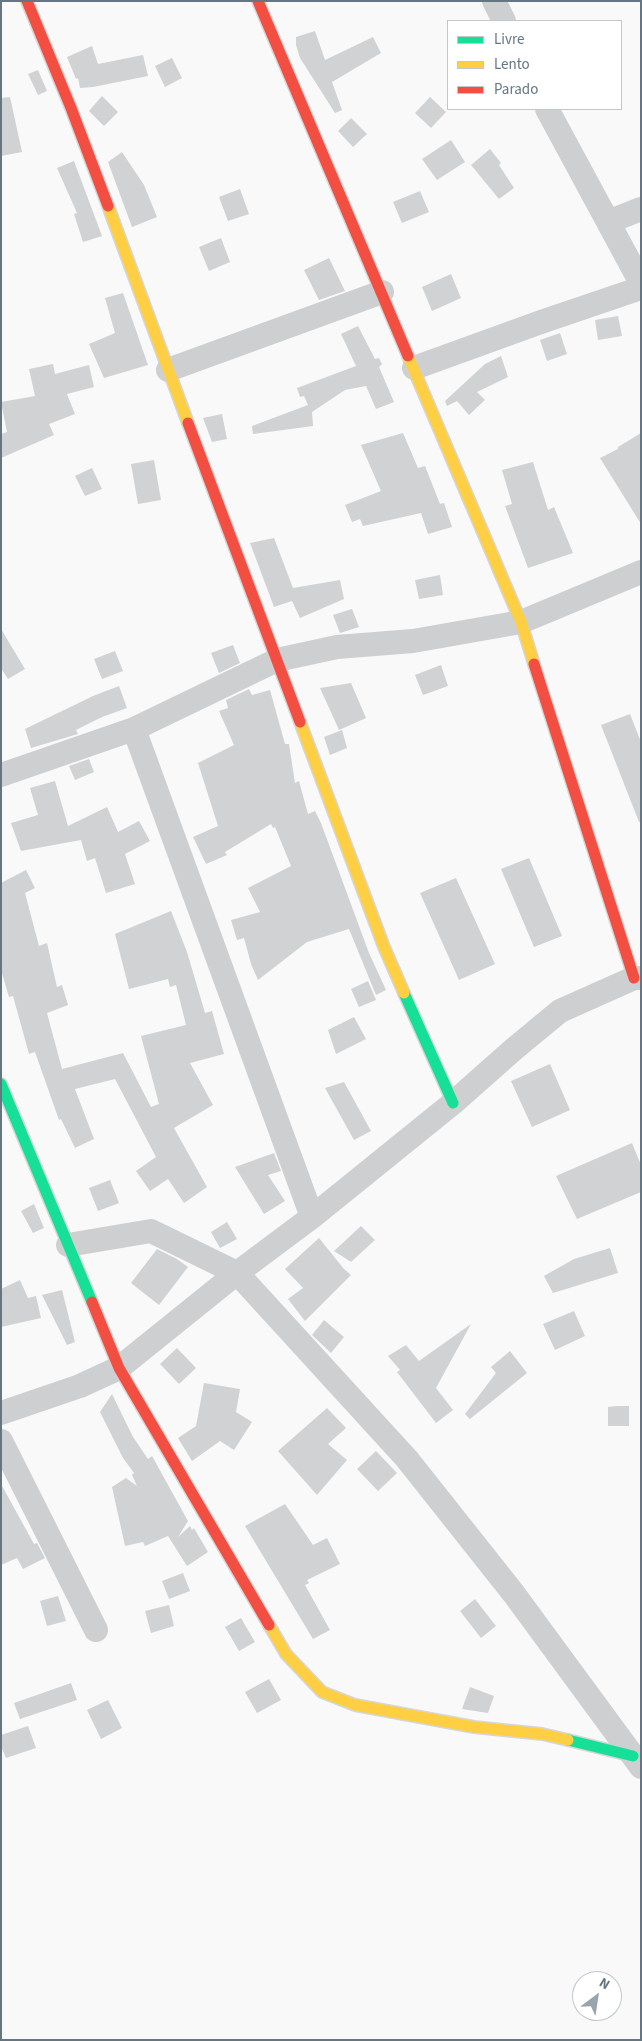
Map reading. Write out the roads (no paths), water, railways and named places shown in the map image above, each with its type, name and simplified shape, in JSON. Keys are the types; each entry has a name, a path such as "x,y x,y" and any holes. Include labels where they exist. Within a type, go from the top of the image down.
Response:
{"street":[{"path":"27,1 71,108 384,947 453,1103"},
{"path":"1,1413 80,1386 119,1368 237,1273 312,1218 453,1103 514,1048 560,1011 638,978 521,622 258,1"},
{"path":"494,1 504,20"},
{"path":"548,110 641,283"},
{"path":"608,222 641,209"},
{"path":"414,368 641,288"},
{"path":"168,370 382,292"},
{"path":"1,775 134,729 277,660 337,647 413,641 521,622 641,572"},
{"path":"134,729 312,1218"},
{"path":"1,1084 119,1368 286,1654 322,1692 355,1705 474,1727 542,1734 637,1762"},
{"path":"68,1245 151,1231 237,1273 407,1459 514,1594 637,1762"},
{"path":"1,1442 96,1630"}]}
